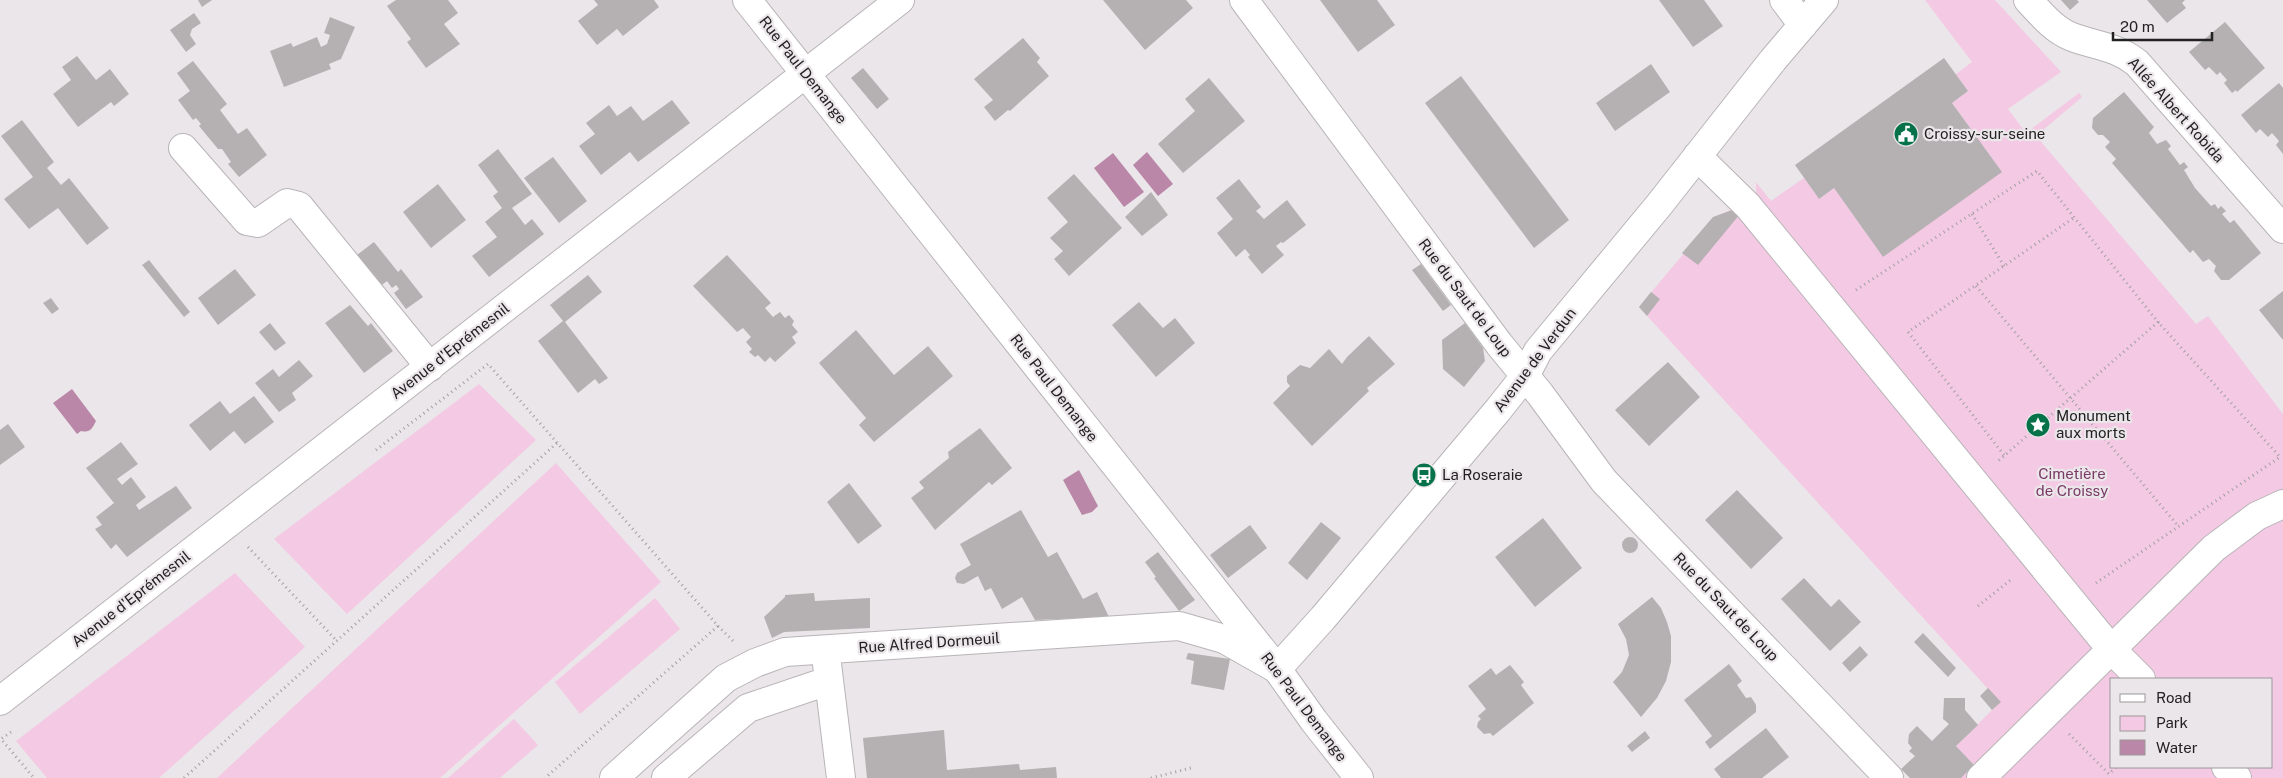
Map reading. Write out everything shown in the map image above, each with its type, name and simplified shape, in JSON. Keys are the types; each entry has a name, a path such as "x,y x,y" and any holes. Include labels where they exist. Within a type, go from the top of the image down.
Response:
{"street":[{"name":"Rue Paul Demange","path":"747,0 1277,669 1314,721 1359,778"},
{"name":"Avenue d'Eprémesnil","path":"0,701 900,0"},
{"name":"Rue du Saut de Loup","path":"1244,0 1499,344 1604,481 1889,778"},
{"path":"1784,0 1803,25"},
{"name":"Avenue de Verdun","path":"1277,669 1323,618 1525,376 1538,351 1660,206 1696,156 1824,0"},
{"name":"Allée Albert Robida","path":"2028,0 2052,26 2072,37 2126,54 2137,63 2283,229"},
{"path":"183,148 247,221 258,223 287,203 299,206 430,367"},
{"path":"1696,156 1748,206 2111,649 2140,678"},
{"path":"1981,778 2214,548 2257,516 2283,504"},
{"name":"Rue Alfred Dormeuil","path":"614,778 726,678 755,663 785,652 1180,626 1224,639 1277,669"},
{"path":"826,650 828,681 841,778"},
{"path":"666,778 748,708 828,681"},
{"path":"2227,768 2237,778"}],"path":[{"path":"1830,307 2038,171 2158,322 2280,458 2071,600"},
{"path":"1972,214 2004,266"},
{"path":"2004,455 1908,332 2075,217"},
{"path":"1976,286 2179,527"},
{"path":"1974,482 2158,322"},
{"path":"372,453 488,364 718,626 545,778"},
{"path":"184,778 557,443"},
{"path":"227,525 336,640"},
{"path":"241,554 257,542"},
{"path":"1978,606 2037,558"},
{"path":"2047,713 2109,774 2115,768"},
{"path":"17,727 1,738 34,778"},
{"path":"1151,778 1191,768"}],"green space":[{"name":"Cimetière de Croissy","path":"1925,0 1995,0 2061,72 2008,109 2026,133 2079,93 2082,97 2036,136 2196,324 2208,316 2283,414 2283,778 1961,778 1974,765 1956,746 2000,702 1639,307 1714,217 1756,199 1756,182 1771,201 1804,178 1819,199 1834,188 1883,257 2001,171 1952,103 1968,91 1956,74 1972,62"},
{"path":"479,384 536,440 347,614 274,539"},
{"path":"556,463 661,582 440,778 217,778"},
{"path":"235,573 305,647 159,778 47,778 16,741"},
{"path":"655,598 680,629 580,714 555,682"},
{"path":"514,719 538,745 500,778 448,778"}],"water":[{"path":"1147,152 1173,184 1158,196 1133,165"},
{"path":"1113,153 1144,192 1124,207 1094,168"},
{"path":"72,389 96,421 90,430 81,431 77,434 53,403"},
{"path":"1079,470 1098,506 1092,512 1082,515 1063,480"}],"building":[{"path":"198,0 212,0 202,7"},
{"path":"396,0 448,0 458,13 444,24 460,44 426,68 407,42 411,39 387,6"},
{"path":"594,0 654,0 659,7 623,36 617,29 597,45 578,21 598,5"},
{"path":"1103,0 1186,0 1193,8 1145,50"},
{"path":"1320,0 1377,0 1395,25 1358,52"},
{"path":"1659,0 1704,0 1723,26 1693,47"},
{"path":"2061,0 2077,0 2079,2 2070,10"},
{"path":"2147,0 2185,0 2182,3 2186,8 2167,23"},
{"path":"194,13 201,23 192,29 190,35 196,44 186,52 170,30"},
{"path":"330,17 355,27 341,59 329,64 331,69 284,87 270,51 291,43 293,47 317,37 321,47 327,44 330,35 324,33"},
{"path":"2225,22 2265,68 2237,92 2236,90 2232,93 2224,83 2227,80 2220,72 2217,75 2209,67 2205,70 2189,52"},
{"path":"1023,38 1040,58 1037,62 1049,76 1010,111 1008,110 995,121 984,107 993,100 974,79"},
{"path":"77,56 96,80 110,69 129,94 114,106 111,102 78,127 53,94 71,80 62,67"},
{"name":"Croissy-sur-seine","path":"1944,58 1968,91 1952,103 2002,172 1883,257 1834,188 1819,199 1795,165"},
{"path":"193,61 227,104 220,110 238,134 247,128 267,155 239,177 228,164 231,162 222,149 218,149 199,126 201,124 196,118 193,120 178,100 190,91 177,73"},
{"path":"1651,64 1670,92 1615,131 1596,103"},
{"path":"863,68 889,99 877,109 851,78"},
{"path":"1461,76 1569,220 1534,248 1425,103"},
{"path":"1209,78 1245,121 1183,173 1158,144 1195,111 1185,99"},
{"path":"2279,83 2283,88 2283,154 2276,145 2279,141 2272,133 2268,137 2260,129 2256,133 2241,115"},
{"path":"2124,92 2154,127 2149,133 2157,144 2166,140 2171,146 2168,149 2180,165 2184,162 2188,167 2184,170 2195,188 2211,206 2215,204 2218,209 2221,206 2226,211 2222,214 2230,223 2234,220 2261,253 2229,280 2221,280 2214,271 2216,266 2209,259 2203,262 2193,250 2190,253 2112,163 2116,159 2105,147 2110,142 2103,135 2098,135 2092,128 2093,118"},
{"path":"672,100 690,123 638,162 630,152 601,175 579,146 595,134 586,123 609,105 617,116 631,106 643,121"},
{"path":"22,120 54,162 47,168 61,185 69,178 109,228 87,245 58,208 29,229 4,199 33,177 1,136"},
{"path":"498,149 532,194 512,208 525,225 532,219 544,234 489,277 472,256 497,237 485,222 502,208 493,196 498,192 478,165"},
{"path":"553,157 587,201 559,223 524,178"},
{"path":"1074,174 1122,228 1069,276 1054,259 1063,251 1050,238 1068,222 1047,198"},
{"path":"1239,179 1261,207 1256,211 1264,219 1287,200 1306,225 1283,243 1281,242 1276,246 1284,255 1262,274 1248,257 1250,255 1245,249 1236,257 1217,233 1233,219 1216,198"},
{"path":"438,184 466,220 431,248 403,212"},
{"path":"1151,192 1168,215 1142,236 1125,217"},
{"path":"1735,209 1740,214 1698,265 1682,253 1713,217"},
{"path":"374,242 398,272 401,269 423,297 406,309 394,293 399,289 396,285 392,288 387,281 374,291 349,261"},
{"path":"727,255 771,303 765,308 773,317 780,312 785,318 789,315 794,321 792,325 798,332 792,337 796,343 775,362 770,357 765,362 758,355 755,357 749,352 752,349 746,342 751,337 743,328 737,332 693,286"},
{"path":"149,260 190,312 184,317 142,265"},
{"path":"1421,264 1451,305 1443,311 1412,270"},
{"path":"235,269 256,295 218,325 198,298"},
{"path":"588,275 602,292 565,322 608,378 599,384 595,379 578,393 538,341 563,321 550,305"},
{"path":"2283,291 2283,340 2259,310"},
{"path":"1651,292 1660,299 1647,316 1639,307"},
{"path":"51,298 59,309 52,314 43,303"},
{"path":"1139,302 1163,328 1175,318 1195,343 1156,377 1112,325"},
{"path":"350,305 368,326 371,323 393,351 364,373 325,323"},
{"path":"270,323 286,343 275,351 259,332"},
{"path":"1465,323 1483,348 1485,361 1464,387 1443,369 1442,340"},
{"path":"856,330 894,375 928,346 953,376 874,442 859,425 866,418 819,363"},
{"path":"1369,336 1395,364 1367,388 1369,391 1312,446 1273,403 1290,386 1287,382 1287,376 1300,365 1310,368 1329,349 1342,364"},
{"path":"299,360 313,376 292,393 296,400 279,412 255,383 273,369 279,377"},
{"path":"1668,362 1700,397 1649,446 1615,410"},
{"path":"254,396 274,422 245,444 234,431 210,451 189,425 220,401 230,414"},
{"path":"8,424 25,447 0,465 0,430"},
{"path":"980,428 1012,468 992,485 989,482 935,530 911,498 924,488 919,482 949,458 948,452"},
{"path":"121,442 138,464 117,479 122,485 131,477 146,497 136,505 139,510 176,486 192,508 127,557 116,544 111,549 95,529 102,525 96,517 114,503 86,468"},
{"path":"849,483 882,526 858,544 827,502"},
{"path":"1737,490 1783,538 1751,569 1705,520"},
{"path":"1021,510 1048,557 1057,552 1083,599 1097,592 1109,617 1035,620 1022,597 1002,609 991,588 985,591 978,576 964,584 957,583 955,578 957,573 971,565 960,544"},
{"path":"1543,518 1582,568 1535,607 1495,557"},
{"path":"1321,522 1341,538 1307,580 1288,563"},
{"path":"1250,525 1267,548 1228,578 1210,555"},
{"path":"1630,537 1636,539 1638,545 1636,551 1630,553 1624,551 1622,545 1624,539"},
{"path":"1158,552 1195,600 1179,611 1154,578 1156,577 1145,562"},
{"path":"1804,578 1831,607 1839,599 1861,622 1830,651 1781,599"},
{"path":"814,593 815,601 870,598 870,628 784,632 772,638 764,617 785,595"},
{"path":"1652,597 1661,608 1667,622 1671,636 1671,662 1666,681 1657,698 1641,717 1613,682 1622,672 1629,655 1626,639 1618,624"},
{"path":"1923,633 1956,668 1948,677 1914,642"},
{"path":"1860,646 1868,655 1850,672 1842,663"},
{"path":"1188,653 1230,659 1224,690 1191,684 1194,661 1186,659"},
{"path":"1729,664 1742,681 1737,685 1746,698 1751,697 1756,705 1756,712 1710,749 1705,742 1712,736 1684,700"},
{"path":"1510,665 1524,682 1521,685 1534,703 1493,736 1490,733 1484,734 1477,727 1481,719 1478,716 1486,709 1468,686 1491,668 1496,675"},
{"path":"1988,688 2001,702 1992,710 1980,696"},
{"path":"1944,698 1965,698 1965,710 1978,725 1956,746 1974,765 1961,778 1910,778 1901,769 1915,756 1909,751 1912,748 1908,743 1909,734 1917,726 1932,741 1949,724 1943,719"},
{"path":"1766,728 1789,757 1762,778 1721,778 1714,769"},
{"path":"944,730 947,770 1019,764 1020,770 1056,767 1057,778 867,778 863,738"},
{"path":"1645,731 1650,738 1632,752 1627,746"}],"place":[{"name":"Croissy-sur-seine","path":"1906,134"},
{"name":"Monument aux morts","path":"2038,425"},
{"name":"La Roseraie","path":"1424,475"}]}
